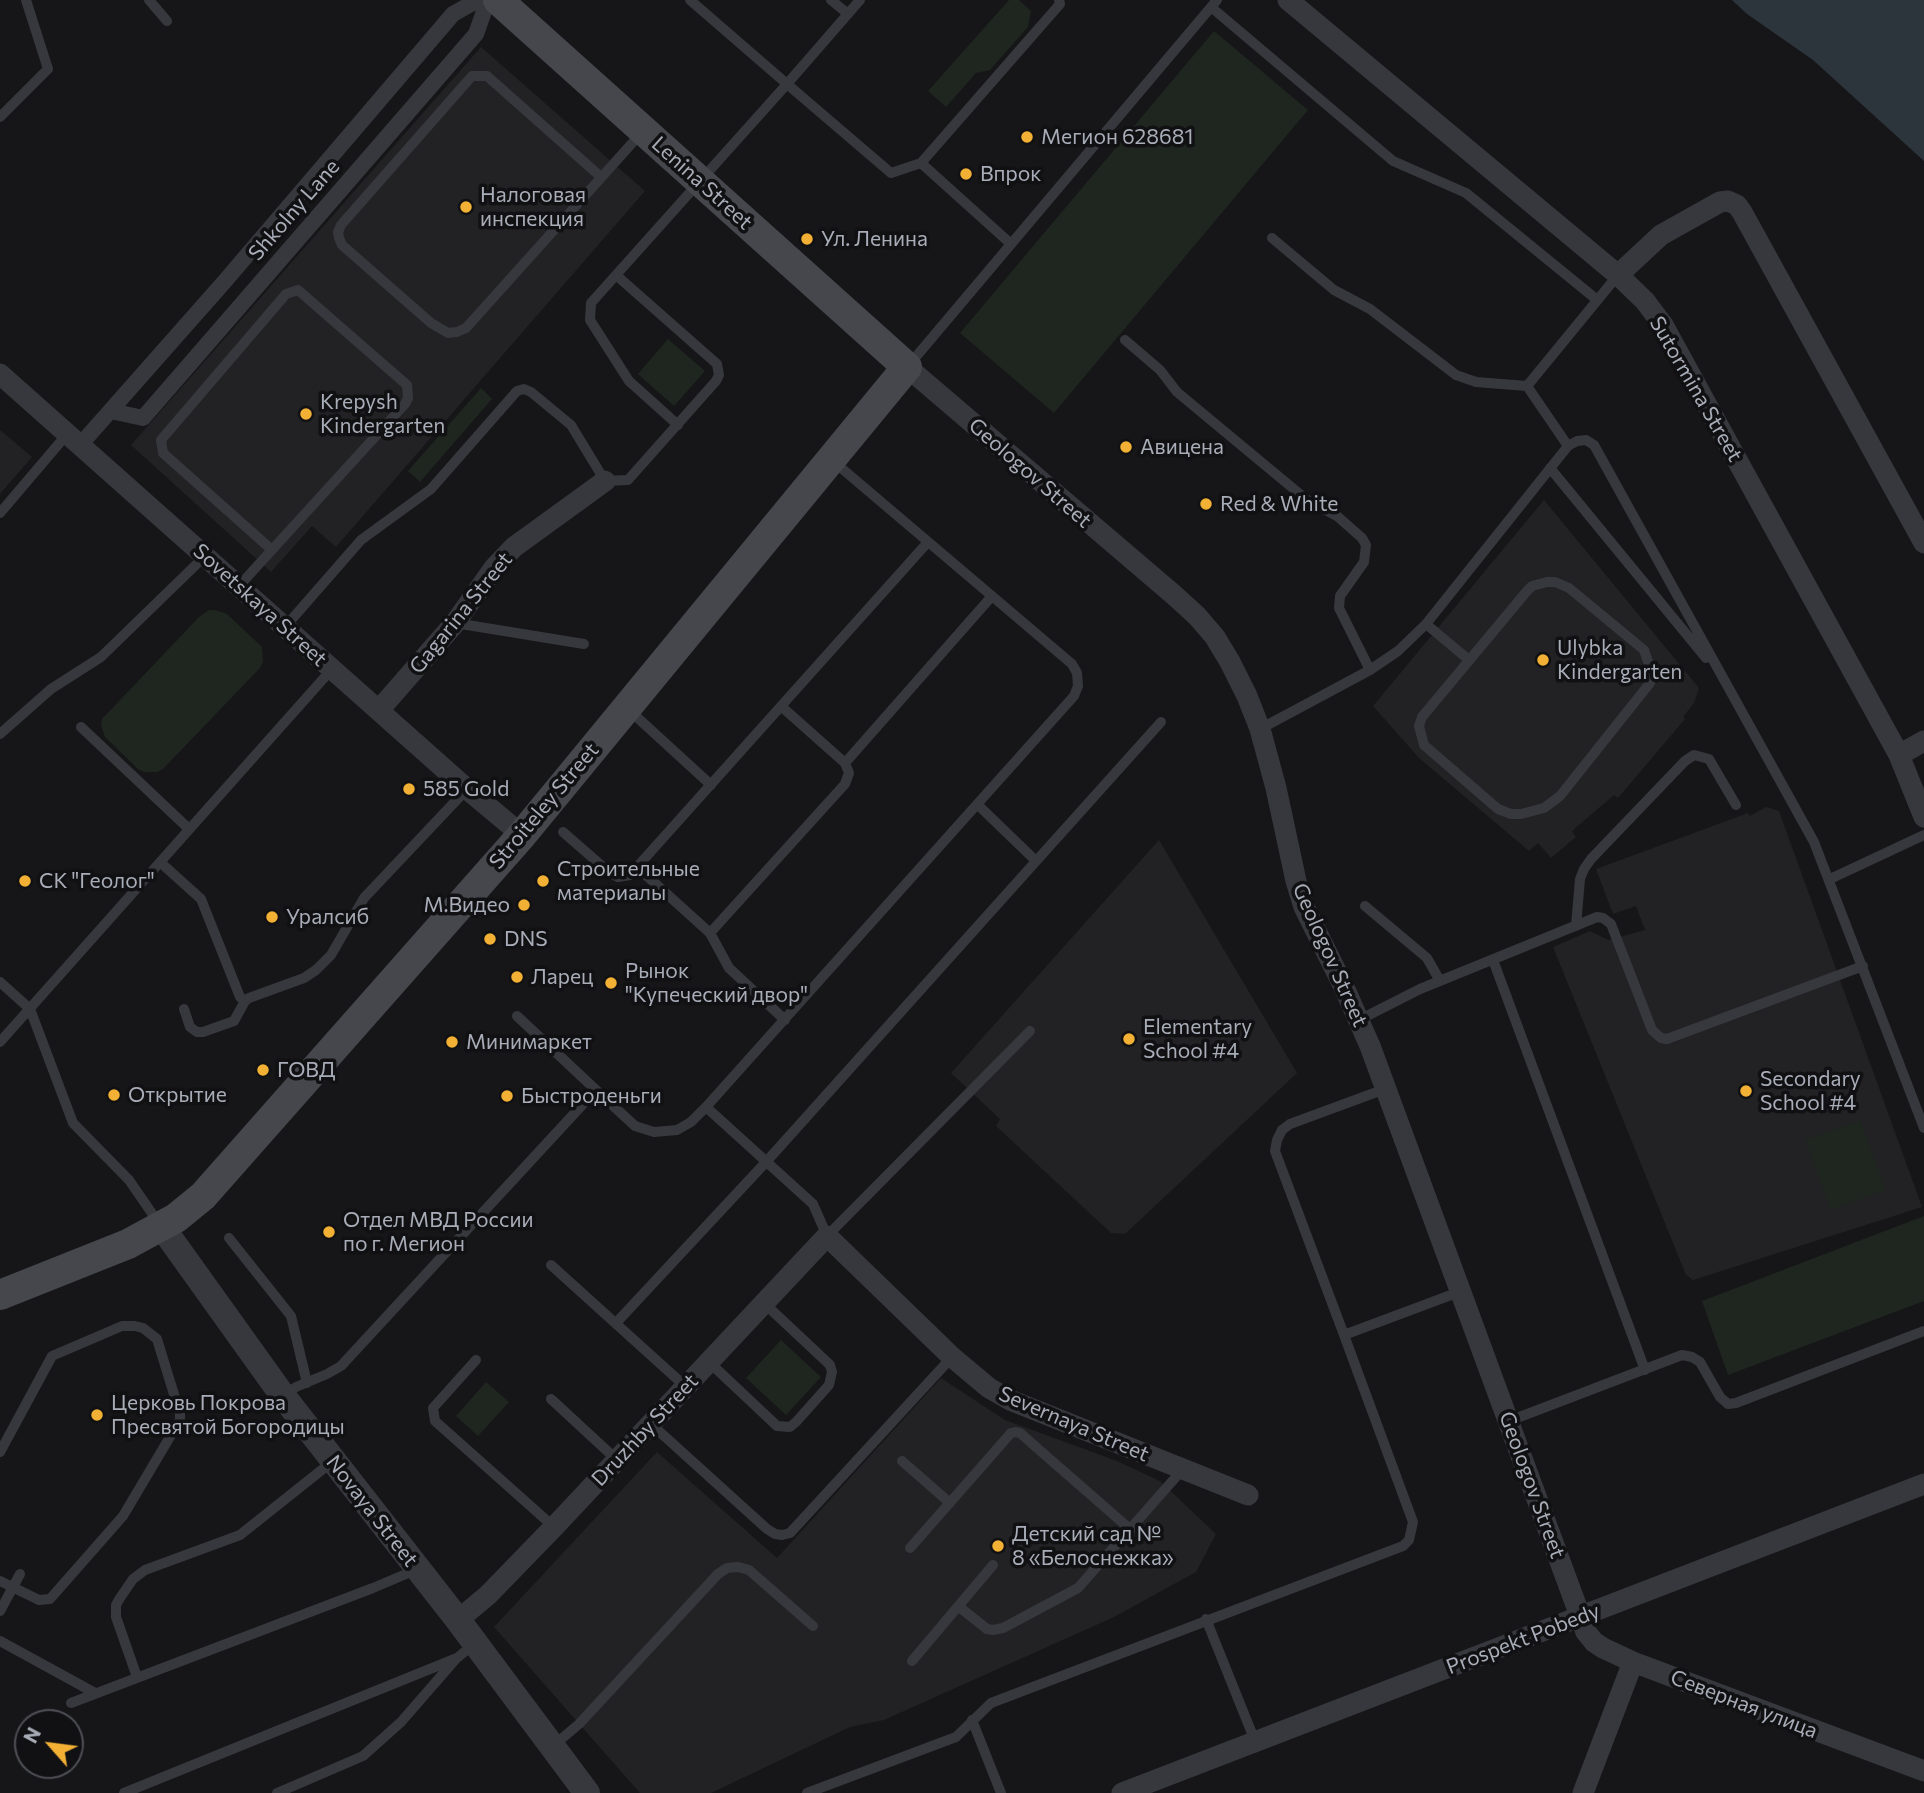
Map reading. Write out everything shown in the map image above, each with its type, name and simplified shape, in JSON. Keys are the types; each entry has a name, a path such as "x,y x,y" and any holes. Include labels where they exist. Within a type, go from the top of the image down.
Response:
{"main road":[{"name":"Lenina Street","path":"496,1 907,367"},
{"name":"Stroiteley Street","path":"0,1295 128,1244 162,1227 187,1210 219,1179 522,835 907,367"}],"street":[{"name":"Sutormina Street","path":"1288,0 1645,300 1663,325 1899,755 1924,817"},
{"name":"Shkolny Lane","path":"111,411 143,418 475,34 496,1"},
{"name":"Shkolny Lane","path":"74,439 111,411 453,15 496,1"},
{"path":"1618,275 1661,235 1720,202 1728,201 1737,205 1924,543"},
{"name":"Geologov Street","path":"907,367 1197,617 1230,662 1260,729 1304,906 1359,1020 1580,1617"},
{"name":"Sovetskaya Street","path":"1,376 522,835"},
{"name":"Gagarina Street","path":"379,710 455,623 494,568 514,547 605,481"},
{"path":"1899,755 1924,741"},
{"name":"Novaya Street","path":"162,1227 283,1396 458,1620 466,1650 552,1747 587,1793"},
{"name":"Druzhby Street","path":"458,1620 488,1595 554,1527 827,1236"},
{"name":"Severnaya Street","path":"827,1236 972,1375 1010,1400 1248,1495"},
{"name":"Prospekt Pobedy","path":"1122,1793 1924,1484"},
{"name":"Северная улица","path":"1580,1617 1594,1642 1633,1662 1924,1771"},
{"path":"1583,1793 1633,1662"}],"lane":[{"path":"0,117 48,69 26,0"},
{"path":"149,0 167,21"},
{"path":"690,0 891,173 921,163 1060,4 1059,0"},
{"path":"831,0 848,14"},
{"path":"678,425 629,381 590,320 591,303 860,0"},
{"path":"907,367 1214,3 1393,161 1466,193 1596,299"},
{"path":"601,177 487,76 472,76 341,225 339,238 342,244 430,323 448,333 457,332 466,328 601,177 643,130"},
{"path":"921,163 1012,244"},
{"path":"1272,238 1334,290 1370,309 1456,375 1476,382 1527,386"},
{"name":"Gagarina Street","path":"605,481 628,480 716,381 719,369 717,364 616,275"},
{"path":"1527,386 1618,275"},
{"path":"239,586 272,550 396,414 408,398 407,385 298,290 286,293 161,440 163,453 272,550"},
{"path":"1125,340 1160,370 1187,400 1307,500 1337,516 1362,538 1366,545 1364,562 1340,596 1339,608 1370,670"},
{"path":"1527,386 1568,446"},
{"path":"285,626 361,540 430,489 517,391 524,389 531,392 571,425 605,481"},
{"path":"0,513 74,439"},
{"path":"1260,729 1370,670 1398,651 1426,624 1568,446 1586,440 1594,446 1814,842 1924,1128"},
{"path":"517,1016 635,1126 654,1132 677,1130 691,1122 1074,696 1078,686 1077,673 1072,664 831,459"},
{"path":"1550,468 1724,680"},
{"path":"564,832 610,873 618,877 629,875 928,542"},
{"path":"0,734 51,689 101,657 205,555"},
{"path":"1555,582 1569,588 1644,650 1652,673 1650,683 1560,796 1544,808 1511,814 1498,809 1424,745 1422,740 1419,726 1422,717 1469,660 1532,586 1555,582"},
{"path":"845,763 992,596"},
{"path":"455,623 584,644"},
{"path":"1426,624 1469,660"},
{"path":"0,1042 332,669"},
{"path":"626,707 711,785"},
{"path":"710,933 845,784 849,773 845,763 782,707"},
{"path":"616,1323 766,1162 1161,722"},
{"path":"81,727 189,829"},
{"path":"1576,926 1580,879 1584,869 1685,761 1694,755 1709,759 1736,805"},
{"path":"184,1009 190,1027 197,1032 203,1032 234,1021 245,1001 304,978 316,970 331,955 364,898 467,789"},
{"path":"978,805 1036,860"},
{"path":"1830,879 1924,835"},
{"path":"160,862 201,899 240,997 245,1001"},
{"path":"637,867 710,933 729,968 785,1020"},
{"path":"1365,906 1427,958 1440,981"},
{"path":"1359,1020 1440,981 1597,917 1611,924 1652,1030 1661,1038 1667,1039 1863,966"},
{"path":"1493,960 1645,1370"},
{"path":"0,982 30,1009 73,1122 129,1180 162,1227"},
{"path":"706,1107 813,1204 827,1236 1030,1031"},
{"path":"807,1793 956,1737 991,1703 1403,1546 1409,1540 1413,1522 1275,1151 1282,1130 1290,1124 1385,1088"},
{"path":"283,1396 341,1366 596,1090"},
{"path":"229,1238 291,1316 307,1382"},
{"path":"551,1265 686,1387"},
{"path":"1344,1335 1460,1292"},
{"path":"709,1362 776,1426 790,1427 796,1422 829,1385 832,1372 830,1365 764,1303"},
{"path":"0,1452 52,1356 122,1326 143,1328 157,1339 180,1420 117,1525 50,1599 39,1600 0,1581"},
{"path":"1509,1421 1682,1356 1692,1357 1700,1362 1720,1397 1727,1404 1736,1404 1924,1331"},
{"path":"651,1424 767,1529 782,1535 790,1532 952,1357"},
{"path":"476,1360 433,1408 435,1421 554,1527"},
{"path":"551,1399 617,1460"},
{"path":"910,1548 1011,1433 1015,1432 1020,1433 1131,1530"},
{"path":"137,1677 117,1617 116,1605 133,1580 145,1570 240,1535 333,1461"},
{"path":"902,1461 950,1503"},
{"path":"958,1606 987,1629 1003,1628 1078,1588 1184,1469"},
{"path":"912,1661 993,1565"},
{"path":"71,1703 373,1588 406,1574 415,1567"},
{"path":"552,1747 579,1724 718,1574 727,1568 749,1570 813,1626"},
{"path":"0,1611 20,1574"},
{"path":"1206,1619 1255,1741"},
{"path":"0,1641 95,1693"},
{"path":"124,1793 466,1650"},
{"path":"277,1793 363,1756 401,1722 466,1650"},
{"path":"972,1720 1001,1793"}],"shaded area":[{"path":"1009,0 1019,0 1031,11 1028,27 990,70 976,73 946,107 928,91"},
{"path":"1732,0 1924,0 1924,161 1813,60 1747,14"},
{"path":"1214,31 1308,110 1054,413 960,333"},
{"path":"481,47 645,191 336,547 312,526 271,572 131,445"},
{"path":"668,339 705,371 674,406 638,374"},
{"path":"481,388 492,399 420,482 408,471"},
{"path":"0,430 32,457 0,494"},
{"name":"Ulybka Kindergarten","path":"1544,500 1699,688 1694,703 1683,717 1685,719 1618,798 1614,795 1572,831 1576,837 1551,858 1538,843 1529,851 1419,758 1373,706"},
{"path":"209,610 227,614 262,647 263,662 163,769 144,772 105,737 102,719 199,617"},
{"name":"Secondary School #4","path":"1766,807 1779,811 1922,1207 1693,1280 1686,1275 1553,947 1590,931 1608,940 1645,930 1636,906 1613,914 1596,869 1748,813 1750,816"},
{"name":"Elementary School #4","path":"1159,840 1297,1073 1125,1234 1111,1233 996,1126 1000,1119 951,1073"},
{"path":"1860,1120 1886,1190 1831,1210 1805,1140"},
{"path":"1924,1216 1924,1301 1728,1375 1702,1301"},
{"path":"781,1340 821,1377 786,1415 746,1378"},
{"path":"941,1378 1005,1420 1117,1461 1160,1481 1216,1534 1196,1572 1114,1617 884,1720 850,1727 711,1793 640,1793 494,1627 657,1452 777,1558"},
{"path":"486,1382 509,1402 478,1436 456,1416"}],"place":[{"name":"Мегион 628681","path":"1027,137"},
{"name":"Впрок","path":"966,174"},
{"name":"Налоговая инспекция","path":"466,207"},
{"name":"Ул. Ленина","path":"807,239"},
{"name":"Krepysh Kindergarten","path":"306,414"},
{"name":"Авицена","path":"1126,447"},
{"name":"Red & White","path":"1206,504"},
{"name":"Ulybka Kindergarten","path":"1543,660"},
{"name":"585 Gold","path":"409,789"},
{"name":"СК \"Геолог\"","path":"25,881"},
{"name":"Строительные материалы","path":"543,881"},
{"name":"М.Видео","path":"524,905"},
{"name":"Уралсиб","path":"272,917"},
{"name":"DNS","path":"490,939"},
{"name":"Ларец","path":"517,977"},
{"name":"Рынок \"Купеческий двор\"","path":"611,983"},
{"name":"Elementary School #4","path":"1129,1039"},
{"name":"Минимаркет","path":"452,1042"},
{"name":"ГОВД","path":"263,1070"},
{"name":"Secondary School #4","path":"1746,1091"},
{"name":"Открытие","path":"114,1095"},
{"name":"Быстроденьги","path":"507,1096"},
{"name":"Отдел МВД России по г. Мегион","path":"329,1232"},
{"name":"Церковь Покрова Пресвятой Богородицы","path":"97,1415"},
{"name":"Детский сад № 8 «Белоснежка»","path":"998,1546"}]}
